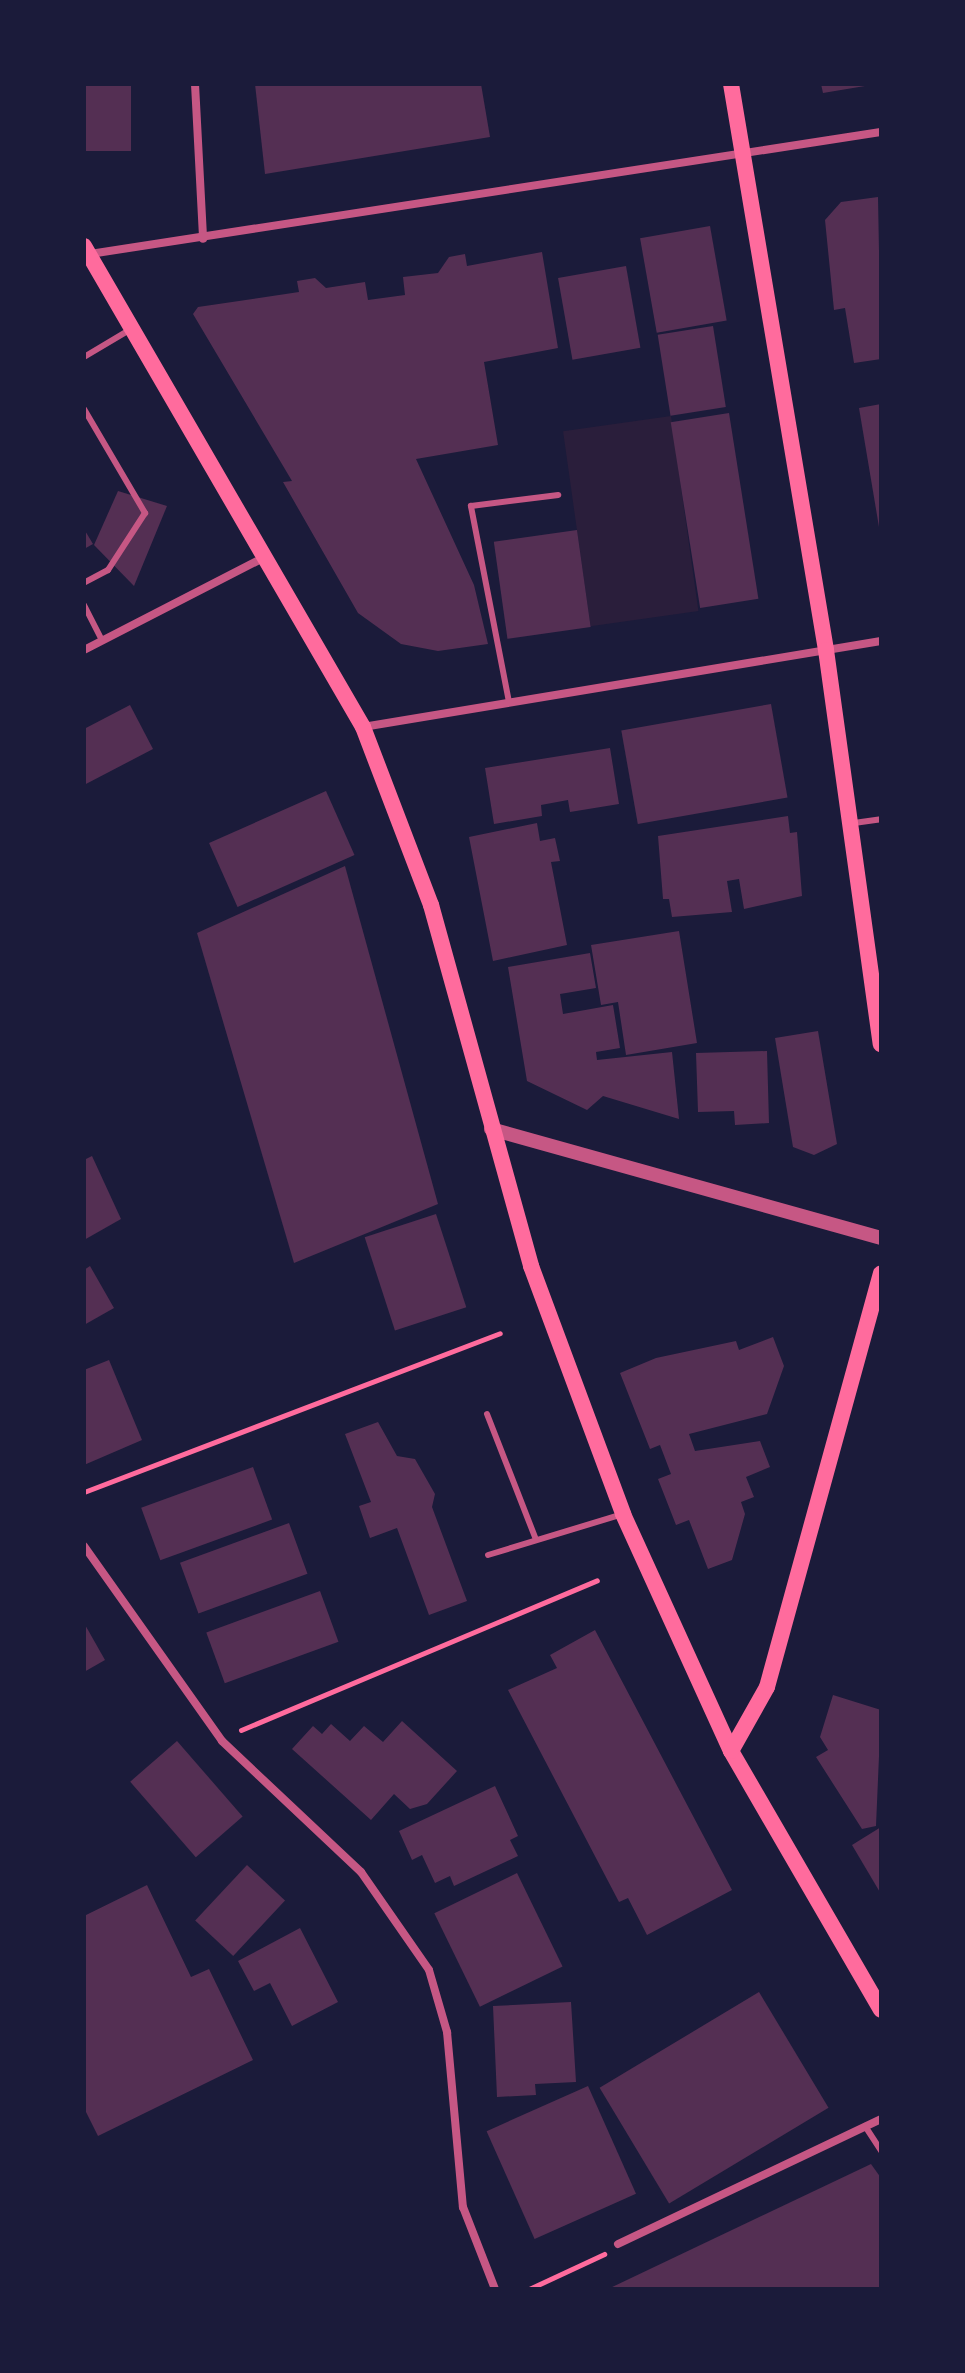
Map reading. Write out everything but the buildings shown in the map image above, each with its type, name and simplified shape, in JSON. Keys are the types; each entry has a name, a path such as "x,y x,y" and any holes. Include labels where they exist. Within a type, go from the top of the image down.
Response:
{"main road":[{"path":"731,84 826,650 850,824 876,970 881,1044"},
{"path":"86,250 363,727 426,892 537,1286 623,1514 731,1751 881,2010"},
{"path":"731,1751 767,1687 881,1273"}],"street":[{"path":"195,84 203,239"},
{"path":"86,250 203,239 881,132"},
{"path":"84,650 263,558"},
{"path":"363,727 881,641"},
{"path":"491,1129 881,1238"},
{"path":"84,1546 222,1741 361,1872 429,1970 447,2032 463,2207 495,2289"},
{"path":"618,2244 881,2119"}],"lane":[{"path":"84,357 131,329"},
{"path":"84,409 145,513 108,570 84,583"},
{"path":"509,702 471,506 558,495"},
{"path":"84,605 102,640"},
{"path":"850,824 881,819"},
{"path":"487,1414 536,1540"},
{"path":"488,1555 623,1514"},
{"path":"865,2126 881,2151"}],"path":[{"path":"84,1492 500,1333"},
{"path":"241,1730 597,1580"},
{"path":"529,2289 607,2252"}],"shaded area":[{"path":"671,416 698,611 590,626 563,431"}]}
